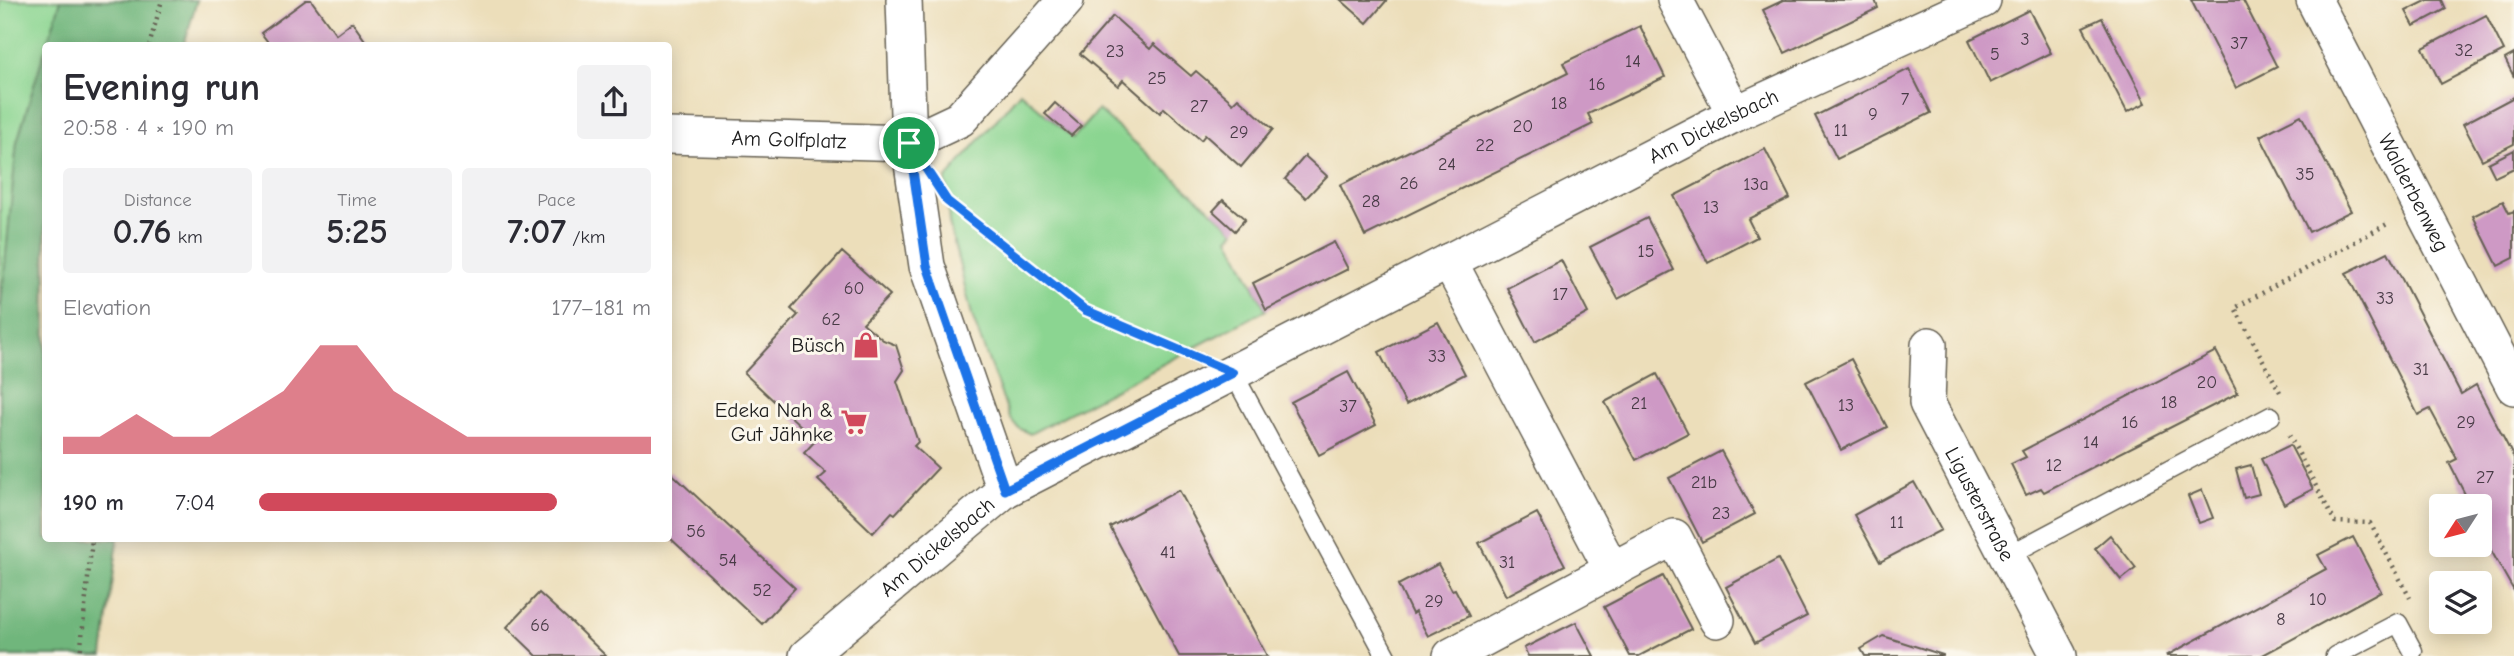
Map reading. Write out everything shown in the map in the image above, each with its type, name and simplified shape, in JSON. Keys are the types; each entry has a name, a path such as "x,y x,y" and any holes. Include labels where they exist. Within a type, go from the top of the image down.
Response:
{"street":[{"path":"904,0 909,143 927,266 1005,490"},
{"path":"909,143 960,119 1066,0"},
{"path":"1675,0 1735,114"},
{"name":"Am Dickelsbach","path":"807,656 1005,490 1735,114 1983,0"},
{"name":"Walderbenweg","path":"2314,0 2514,387"},
{"name":"Am Golfplatz","path":"672,136 909,143"},
{"path":"1449,261 1612,570"},
{"name":"Ligusterstraße","path":"1929,345 1927,403 2059,656"},
{"path":"1451,656 1674,537 1717,620"}],"lane":[{"path":"1233,373 1386,656"},
{"path":"2007,556 2274,414"},
{"path":"2335,656 2398,623 2413,651"}],"path":[{"path":"150,42 162,0"},
{"path":"947,201 1085,310 1233,373"},
{"path":"2398,623 2418,613 2370,523 2335,522 2274,414 2283,397 2235,309 2421,206"},
{"path":"80,656 92,542"}],"green space":[{"path":"0,0 61,0 48,42 42,42 42,61 17,142 0,316"},
{"path":"61,0 197,0 185,42 48,42"},
{"path":"42,59 42,542 118,542 103,656 0,656 0,316 17,142"},
{"path":"1020,92 1073,138 1098,110 1235,231 1229,238 1266,310 1030,434 1018,428 1010,418 973,319 949,223 946,179"}],"building":[{"path":"306,0 311,0 336,34 352,22 366,42 268,42 261,33"},
{"path":"1341,0 1387,0 1367,23"},
{"path":"1784,0 1875,0 1878,8 1785,53 1763,10"},
{"path":"2191,0 2243,0 2277,67 2236,88"},
{"path":"2428,0 2442,0 2446,9 2414,26 2406,11"},
{"path":"2029,10 2051,53 1990,83 1969,40"},
{"path":"2486,15 2504,51 2441,84 2423,48"},
{"path":"1113,16 1150,49 1154,44 1191,76 1196,71 1233,103 1238,98 1273,129 1241,167 1205,135 1201,140 1164,108 1160,113 1123,80 1118,86 1080,54"},
{"path":"2102,18 2146,103 2127,112 2083,27"},
{"path":"1640,26 1665,77 1588,114 1593,124 1365,236 1340,185 1568,73 1563,63"},
{"path":"2514,54 2514,77 2505,59"},
{"path":"1909,69 1931,113 1837,159 1815,116"},
{"path":"2514,97 2514,144 2482,160 2463,124"},
{"path":"1055,103 1081,126 1071,136 1045,114"},
{"path":"2301,115 2351,211 2309,232 2260,136"},
{"path":"1765,149 1790,198 1748,219 1757,237 1708,263 1674,196"},
{"path":"2514,150 2514,168 2495,177 2488,163"},
{"path":"1305,156 1327,176 1306,198 1285,179"},
{"path":"1223,200 1245,219 1235,231 1213,211"},
{"path":"2503,201 2509,213 2514,211 2514,258 2498,266 2473,216"},
{"path":"1647,218 1674,270 1618,299 1590,247"},
{"path":"1334,242 1348,269 1266,310 1253,283"},
{"name":"Edeka Nah & Gut Jähnke","path":"842,252 890,295 863,323 883,340 896,345 904,370 897,381 918,442 914,446 938,468 895,514 892,512 873,533 818,480 826,473 804,453 816,440 744,373 798,315 791,309"},
{"path":"2388,252 2461,394 2476,385 2514,458 2514,591 2492,552 2492,494 2465,494 2449,463 2457,459 2430,409 2418,415 2346,273"},
{"path":"1561,260 1588,313 1535,342 1507,288"},
{"path":"1438,322 1465,374 1406,405 1379,352"},
{"path":"2216,351 2238,393 2044,492 2041,488 2026,495 2011,464 2026,457 2022,451"},
{"path":"1851,359 1887,427 1841,450 1806,382"},
{"path":"1348,372 1376,425 1319,455 1291,402"},
{"path":"1657,374 1688,433 1636,460 1605,402"},
{"path":"2290,445 2313,489 2284,504 2261,459"},
{"path":"1721,451 1755,514 1702,542 1669,478"},
{"path":"2251,465 2259,494 2244,498 2236,469"},
{"path":"672,474 795,588 762,624 672,540"},
{"path":"1914,482 1941,530 1880,562 1854,515"},
{"path":"1179,490 1267,656 1179,656 1110,527"},
{"path":"2202,490 2213,518 2199,523 2188,496"},
{"path":"1537,513 1565,565 1506,596 1479,543"},
{"path":"2110,535 2136,568 2121,580 2095,548"},
{"path":"2353,537 2381,591 2261,656 2166,656 2326,569 2318,555"},
{"path":"1778,559 1807,616 1755,643 1726,587"},
{"path":"1438,564 1469,616 1428,636 1415,612 1412,614 1398,585"},
{"path":"1663,576 1691,629 1639,656 1630,656 1604,607"},
{"path":"539,593 606,656 537,656 507,627"},
{"path":"1576,622 1594,656 1528,656 1524,648"},
{"path":"1883,636 1943,656 1865,656 1861,649"}],"place":[{"name":"Büsch","path":"866,345"},
{"name":"Edeka Nah & Gut Jähnke","path":"854,422"}],"route":[{"path":"909,143 947,201 1085,310 1233,373 1005,490 927,266 909,143"}]}
